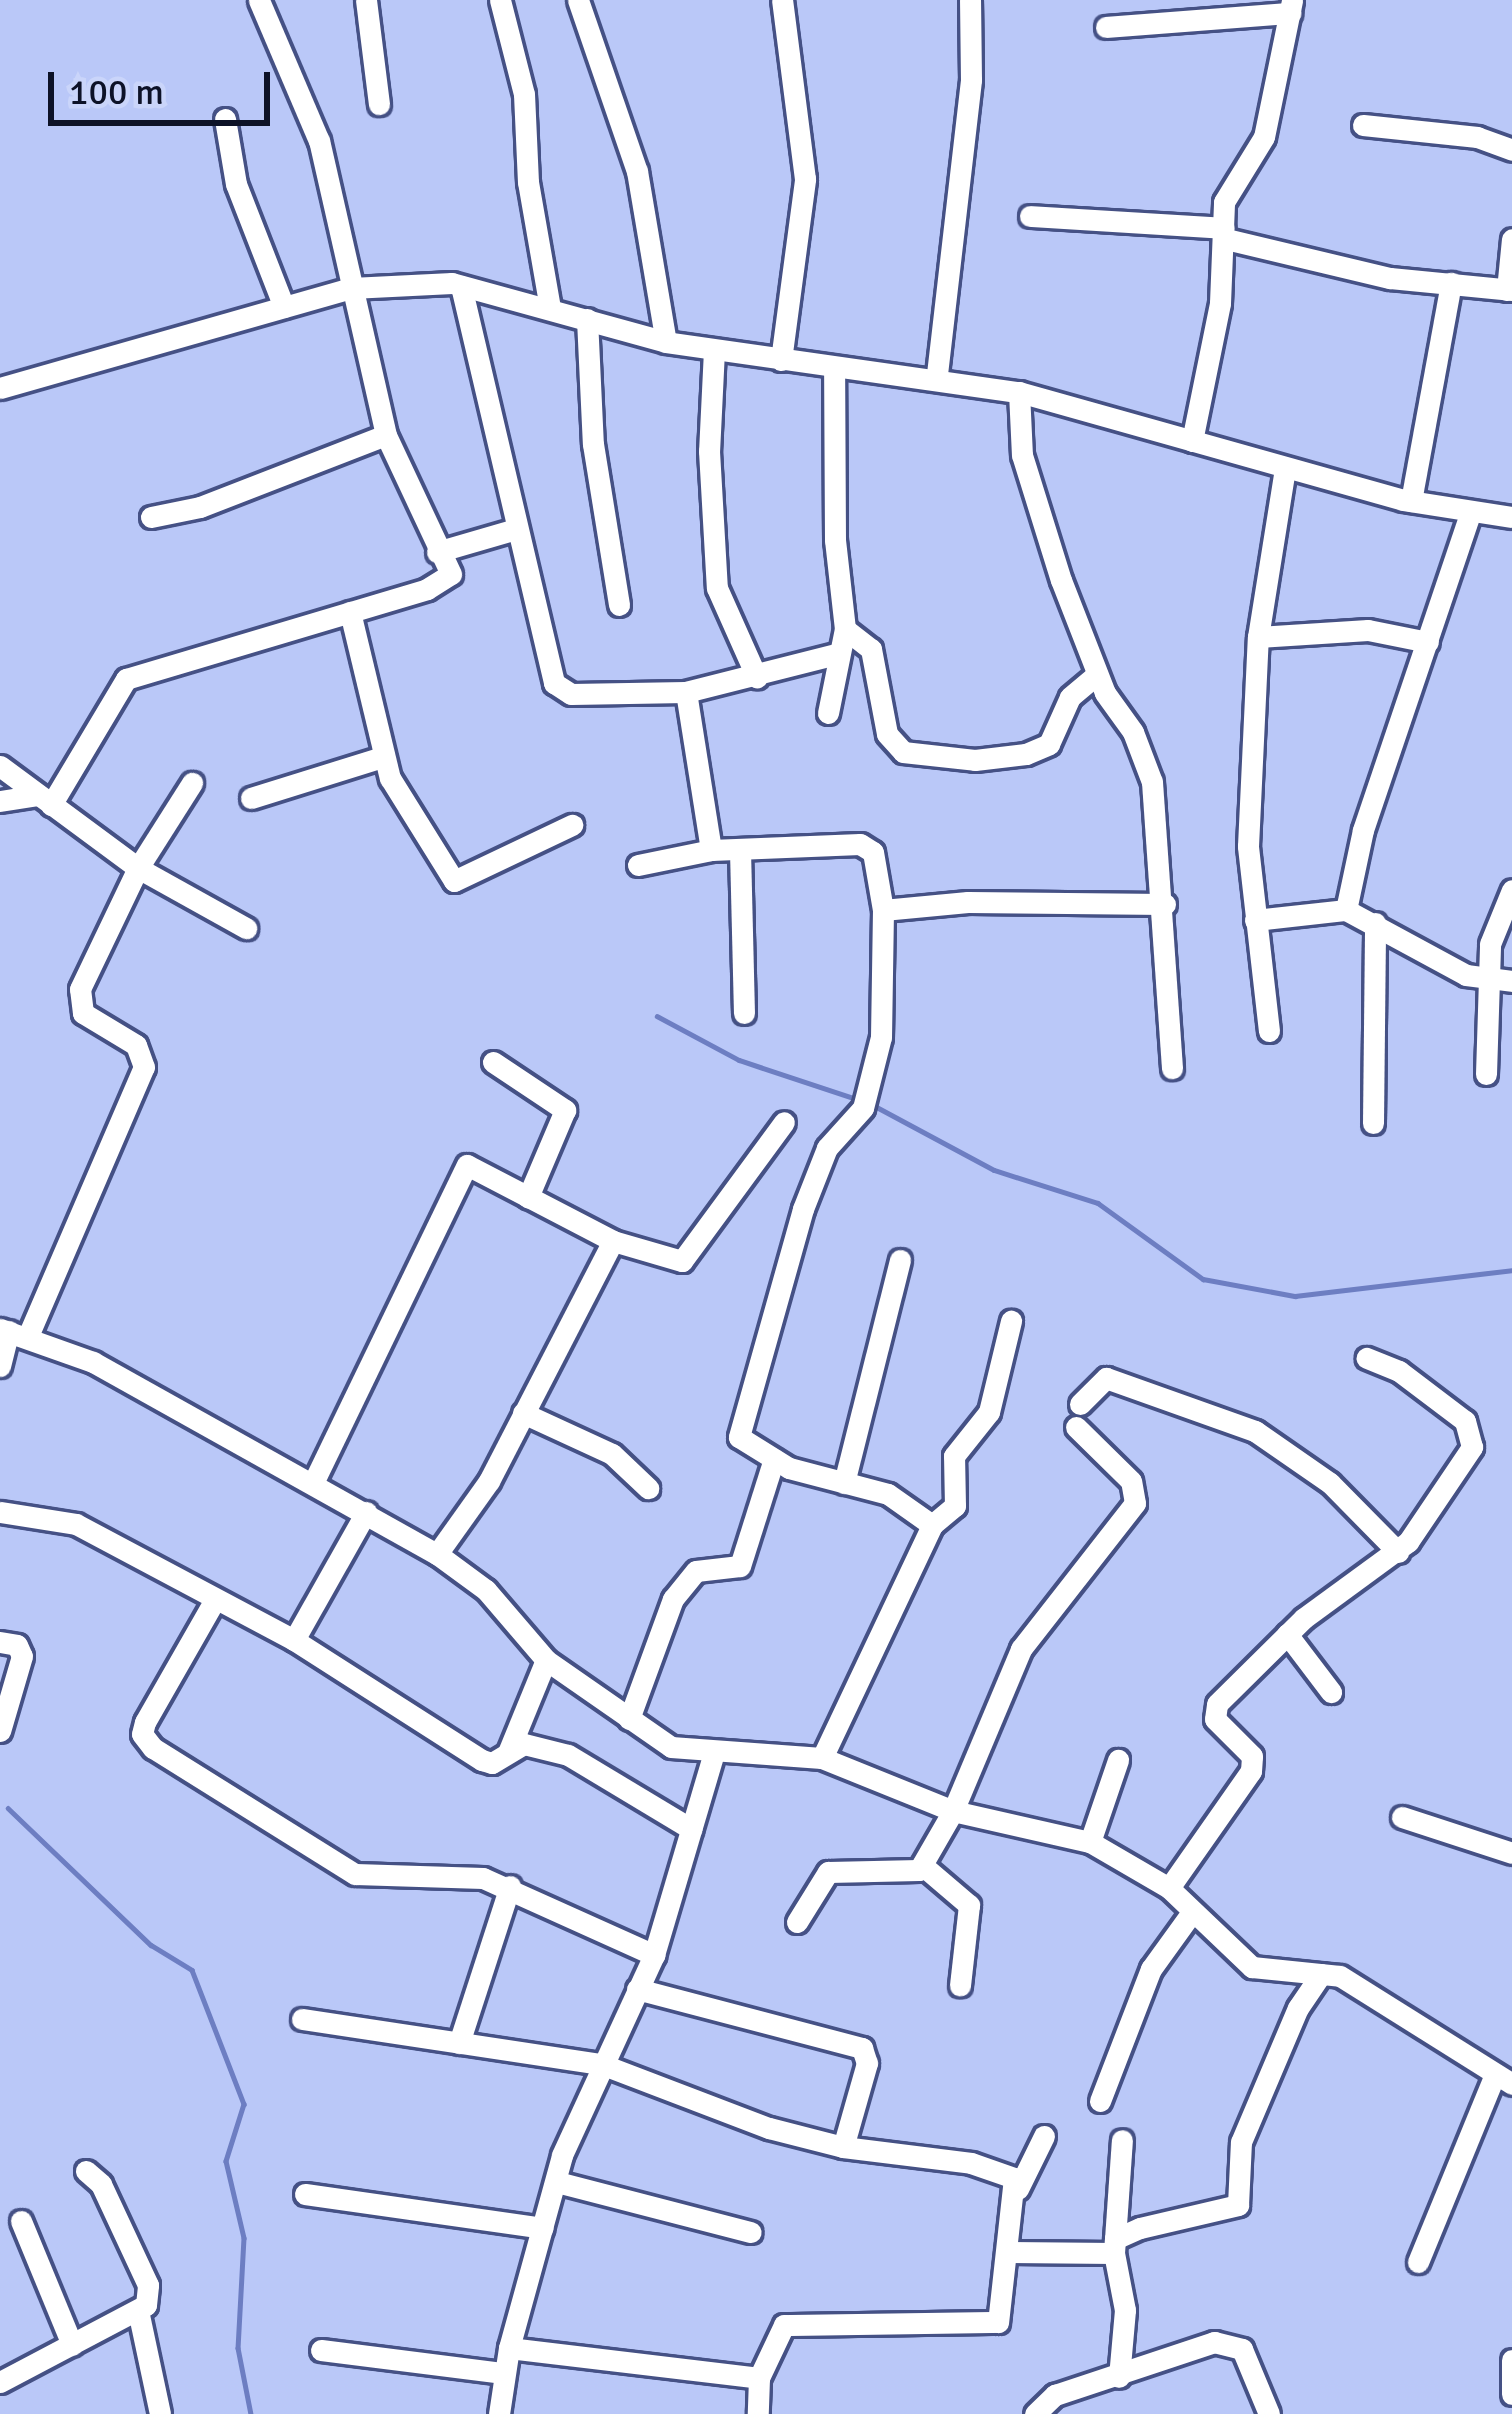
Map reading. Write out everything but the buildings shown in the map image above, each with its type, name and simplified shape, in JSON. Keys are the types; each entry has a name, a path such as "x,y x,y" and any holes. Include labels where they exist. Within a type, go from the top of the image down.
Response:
{"street":[{"path":"45,800 126,679 444,582 448,560 437,552 386,435 319,141 259,0"},
{"path":"366,0 379,104"},
{"path":"500,0 524,94 527,170 550,308"},
{"path":"578,0 637,171 666,342"},
{"path":"781,359 805,179 782,0"},
{"path":"937,374 971,80 970,0"},
{"path":"1106,27 1291,7 1264,137 1224,202 1225,234 1192,441"},
{"path":"225,119 236,184 284,307"},
{"path":"1363,125 1477,137 1512,150"},
{"path":"1030,216 1225,234 1390,278 1509,290 1512,239"},
{"path":"1411,501 1450,283"},
{"path":"461,286 516,529 561,693 686,692 757,678 836,654"},
{"path":"0,388 351,288 461,286 666,342 834,367 937,374 1019,392 1285,469 1411,501 1512,518"},
{"path":"587,319 593,444 619,605"},
{"path":"714,350 709,451 717,588 757,678"},
{"path":"828,713 836,654 845,629 835,540 834,367"},
{"path":"1019,392 1030,486 1097,674 1146,759 1165,904 1172,1068"},
{"path":"152,517 200,508 386,435"},
{"path":"1269,1031 1248,847 1258,637 1285,469"},
{"path":"1346,910 1363,830 1470,513"},
{"path":"437,552 516,529"},
{"path":"350,612 383,757 454,881 572,825"},
{"path":"845,629 872,650 887,734 903,752 975,760 1027,754 1048,744 1070,697 1097,674"},
{"path":"1258,637 1368,630 1428,642"},
{"path":"686,692 711,850"},
{"path":"251,798 383,757"},
{"path":"0,766 139,868 246,928"},
{"path":"0,1366 12,1332 144,1067 136,1045 78,1003 139,868 192,783"},
{"path":"0,801 45,800"},
{"path":"638,865 711,850 814,841 860,844 873,852 883,910 881,1037 863,1108 827,1148 803,1209 738,1430 774,1459 888,1495 932,1526"},
{"path":"740,850 743,1013"},
{"path":"1486,1074 1500,981 1490,944 1512,890"},
{"path":"883,910 968,902 1165,904"},
{"path":"1255,920 1346,910 1500,981"},
{"path":"1373,1123 1375,923"},
{"path":"493,1063 565,1110 528,1197"},
{"path":"314,1481 467,1165 613,1241 682,1261 784,1122"},
{"path":"437,1554 489,1481 613,1241"},
{"path":"844,1483 900,1260"},
{"path":"822,1757 932,1526 955,1506 954,1456 989,1412 1011,1321"},
{"path":"12,1332 93,1362 314,1481 437,1554 486,1590 546,1660 671,1747 713,1756 822,1757 953,1811 1090,1842 1169,1888 1190,1915 1252,1967 1340,1976 1504,2079 1418,2262"},
{"path":"1169,1888 1251,1771 1252,1756 1215,1719 1217,1704 1287,1634 1398,1552 1448,1489 1473,1437 1466,1421 1413,1381 1367,1358"},
{"path":"797,1922 821,1875 916,1874 953,1811 1022,1649 1135,1503 1132,1481 1078,1415 1106,1378 1255,1432 1330,1483 1398,1552"},
{"path":"523,1413 612,1454 648,1488"},
{"path":"628,1719 674,1599 696,1571 740,1566 774,1459"},
{"path":"0,1512 76,1523 213,1603 294,1640 482,1760 492,1763 509,1750 536,1745 568,1755 691,1829"},
{"path":"294,1640 366,1512"},
{"path":"213,1603 145,1722 145,1741 355,1874 444,1871 510,1886 654,1954"},
{"path":"1287,1634 1331,1692"},
{"path":"0,1642 17,1645 22,1656 0,1731"},
{"path":"509,1750 546,1660"},
{"path":"499,2414 508,2348 557,2182 601,2064 654,1954 713,1756"},
{"path":"1090,1842 1118,1760"},
{"path":"1402,1817 1512,1852"},
{"path":"922,1864 969,1905 960,1985"},
{"path":"459,2043 510,1886"},
{"path":"1100,2101 1151,1969 1190,1915"},
{"path":"1009,2252 1114,2246 1238,2205 1241,2142 1298,2008 1321,1974"},
{"path":"638,1989 862,2048 867,2063 843,2147"},
{"path":"302,2020 601,2064 843,2147 971,2163 1014,2178 1018,2189"},
{"path":"758,2414 759,2378 778,2332 795,2322 992,2327 1018,2189 1044,2136"},
{"path":"1119,2377 1125,2310 1114,2246 1122,2140"},
{"path":"86,2171 101,2184 148,2285 139,2315 160,2414"},
{"path":"557,2182 751,2232"},
{"path":"305,2194 543,2228"},
{"path":"21,2221 72,2344"},
{"path":"0,2382 139,2315"},
{"path":"1034,2414 1055,2395 1119,2377 1190,2345 1236,2344 1269,2414"},
{"path":"508,2348 759,2378"},
{"path":"321,2350 504,2373"},
{"path":"1512,2360 1512,2394"}],"waterway":[{"path":"657,1016 739,1060 856,1099"},
{"path":"873,1105 994,1170 1098,1203 1203,1279 1295,1296 1512,1270"},
{"path":"8,1808 151,1945 192,1970 244,2104 226,2161 244,2238 238,2348 251,2414"}]}
